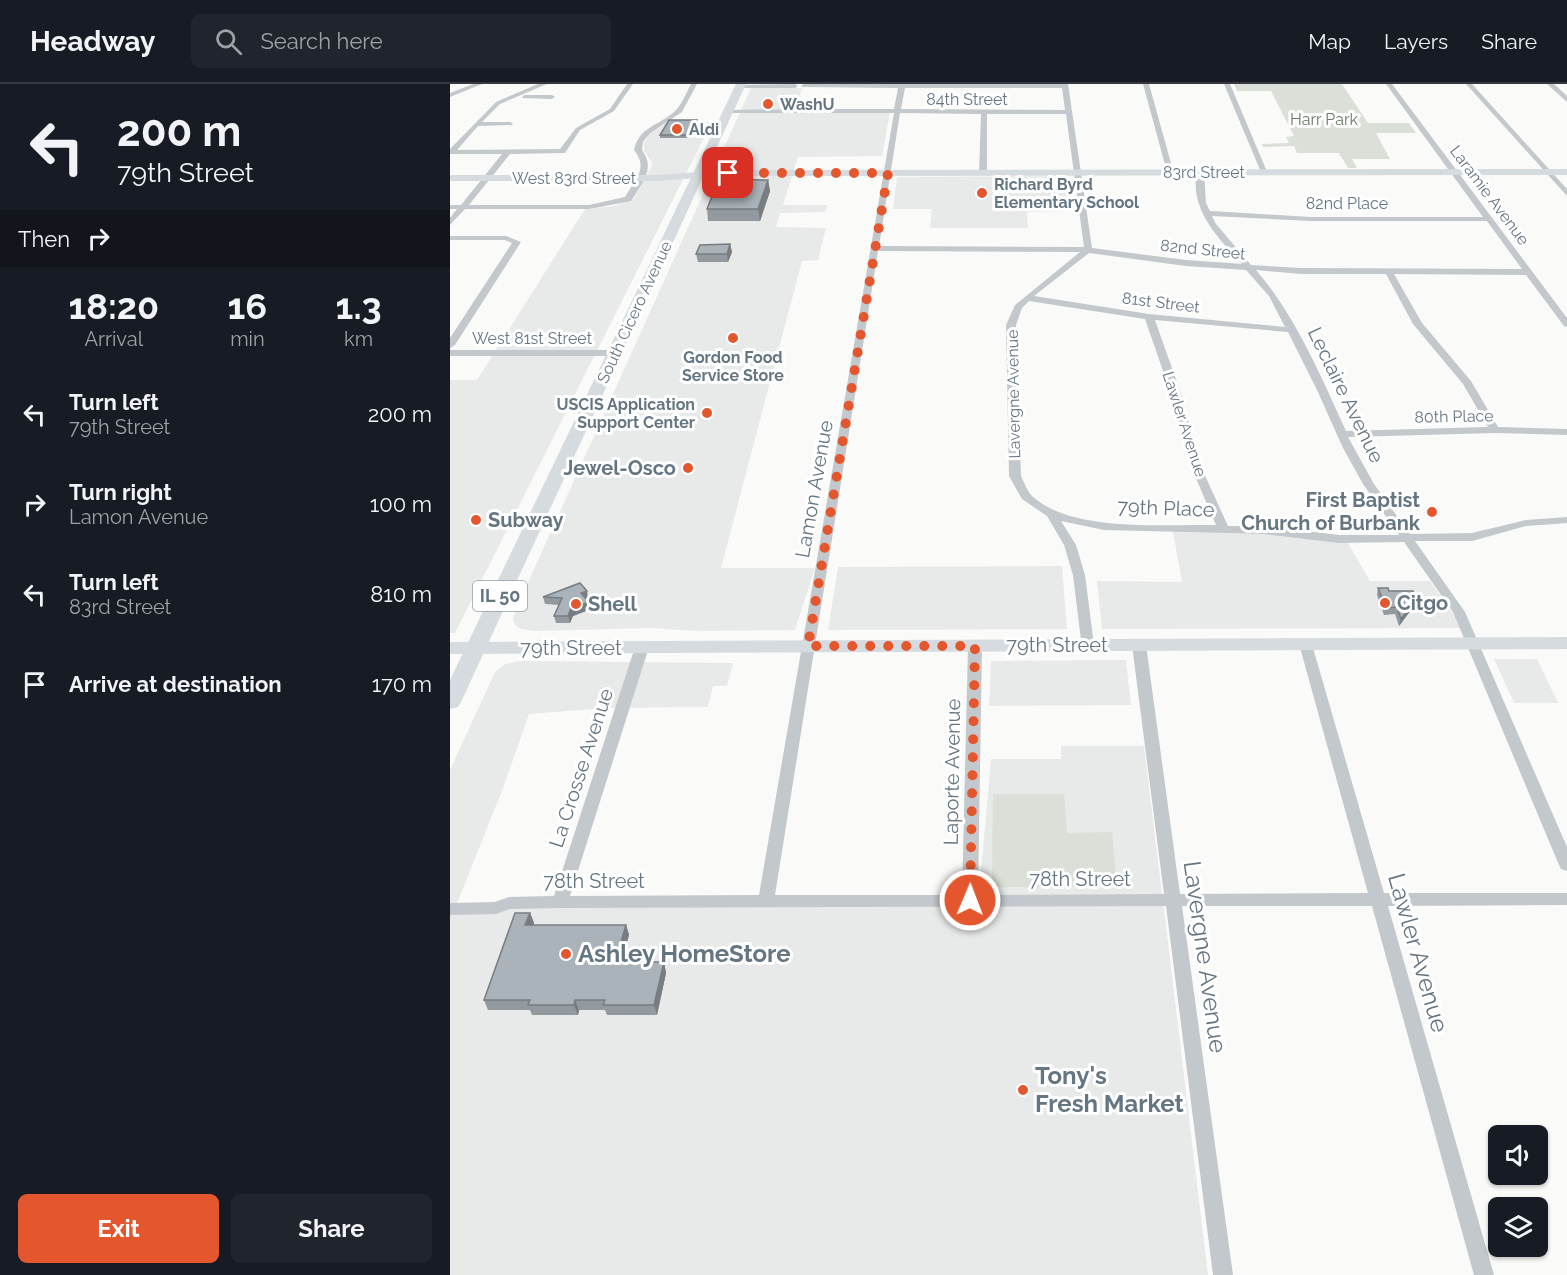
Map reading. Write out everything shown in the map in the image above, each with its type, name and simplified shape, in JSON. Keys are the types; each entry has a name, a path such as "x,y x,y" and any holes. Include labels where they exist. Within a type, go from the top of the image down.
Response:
{"main road":[{"name":"South Cicero Avenue","path":"450,702 741,85"}],"street":[{"path":"450,95 479,84"},
{"path":"451,152 489,110 544,84"},
{"path":"451,152 562,152 578,129 612,110 630,84"},
{"path":"450,207 589,207 614,203 631,196 647,163 638,150 640,140 651,127 670,118 679,110 694,84"},
{"path":"1146,84 1171,172"},
{"path":"1227,84 1265,172"},
{"name":"Laramie Avenue","path":"1389,84 1567,324"},
{"path":"1469,84 1567,194"},
{"path":"1550,84 1567,100"},
{"path":"741,85 799,87 1065,85 1088,249"},
{"name":"Lamon Avenue","path":"766,901 902,85"},
{"path":"513,97 552,97"},
{"name":"84th Street","path":"729,112 1069,112"},
{"path":"982,173 984,112"},
{"path":"476,124 511,124"},
{"path":"450,223 508,152"},
{"name":"Leclaire Avenue","path":"1200,172 1202,203 1212,225 1274,295 1293,330 1341,434 1369,484 1460,612 1471,644 1567,865"},
{"name":"83rd Street","path":"698,176 728,173 1567,172"},
{"name":"West 83rd Street","path":"450,178 698,176"},
{"name":"82nd Place","path":"1206,213 1324,219 1489,219"},
{"path":"450,238 516,240 515,248 450,345"},
{"name":"82nd Street","path":"876,249 1088,249 1152,259 1252,269 1389,273 1528,272"},
{"name":"Lavergne Avenue","path":"1087,645 1076,560 1070,545 1051,514 1026,497 1015,476 1011,325 1018,307 1026,298 1088,249"},
{"path":"1389,273 1418,324 1467,383 1495,430"},
{"name":"81st Street","path":"1026,298 1149,317 1293,330"},
{"name":"Lawler Avenue","path":"1149,317 1175,391 1197,469 1224,530"},
{"name":"West 81st Street","path":"450,353 615,353"},
{"name":"80th Place","path":"1341,434 1495,430 1567,432"},
{"name":"79th Place","path":"1051,514 1104,526 1273,531 1339,539 1472,537 1526,523 1567,520"},
{"name":"79th Street","path":"450,648 1567,643"},
{"name":"Lawler Avenue","path":"1306,644 1484,1275"},
{"name":"Lavergne Avenue","path":"1139,645 1223,1275"},
{"name":"Laporte Avenue","path":"970,900 975,646"},
{"name":"La Crosse Avenue","path":"560,902 642,647"},
{"name":"78th Street","path":"450,909 496,908 509,903 560,902 1567,899"}],"shaded area":[{"path":"751,88 802,88 799,99 832,99 827,112 890,112 882,156 798,157 783,205 828,205 825,212 780,213 776,227 826,228 818,260 802,261 721,568 815,568 795,630 696,631 651,628 534,631 521,629 515,625 513,619 516,609"},
{"path":"668,122 712,122 455,633 450,633 450,380 477,380 585,209 614,206 634,198 653,164 644,151 644,144 650,132"},
{"name":"Richard Byrd Elementary School","path":"1068,176 1072,211 1027,212 1028,228 930,228 932,209 893,209 897,177"},
{"path":"1173,532 1270,534 1348,543 1370,581 1430,581 1463,628 1102,629 1097,581 1182,582"},
{"path":"1062,566 1067,629 828,630 838,567"},
{"path":"1494,659 1537,659 1558,703 1514,703"},
{"path":"1126,660 1131,705 989,706 991,661"},
{"path":"521,661 733,663 727,686 713,686 708,707 607,708 529,714 503,788 456,906 1163,901 1208,1275 450,1275 450,770 495,672 505,664"},
{"path":"1061,746 1144,746 1162,894 979,895 991,759 1061,759"}],"green space":[{"name":"Harr Park","path":"1234,84 1342,84 1368,123 1409,123 1416,133 1376,133 1390,159 1352,159 1357,168 1348,168 1339,153 1297,153 1294,146 1263,147 1262,144 1289,143 1286,137 1294,136 1271,91 1237,91"},
{"path":"993,794 1064,794 1067,833 1112,832 1117,887 992,887"}],"building":[{"name":"Aldi","path":"669,120 697,120 689,135 660,135"},
{"path":"719,179 768,180 758,209 707,209"},
{"path":"730,244 727,254 696,254 700,245"},
{"path":"580,583 587,591 581,593 589,602 571,608 568,616 554,616 562,598 543,597"},
{"path":"1378,588 1388,588 1389,591 1413,591 1416,599 1401,619 1397,607 1386,608"},
{"name":"Ashley HomeStore","path":"515,913 530,913 525,925 626,925 615,962 664,962 654,1005 603,1005 605,1000 575,1000 574,1005 528,1005 530,1000 484,1000"}],"place":[{"name":"WashU","path":"768,104"},
{"name":"Aldi","path":"677,129"},
{"name":"Richard Byrd Elementary School","path":"982,193"},
{"name":"Gordon Food Service Store","path":"733,338"},
{"name":"USCIS Application Support Center","path":"707,413"},
{"name":"Jewel-Osco","path":"688,468"},
{"name":"First Baptist Church of Burbank","path":"1432,512"},
{"name":"Subway","path":"476,520"},
{"name":"Citgo","path":"1385,603"},
{"name":"Shell","path":"576,604"},
{"name":"Ashley HomeStore","path":"566,954"},
{"name":"Tony's Fresh Market","path":"1023,1090"}],"route":[{"path":"728,173 888,173 808,646 975,646 970,900"}]}
